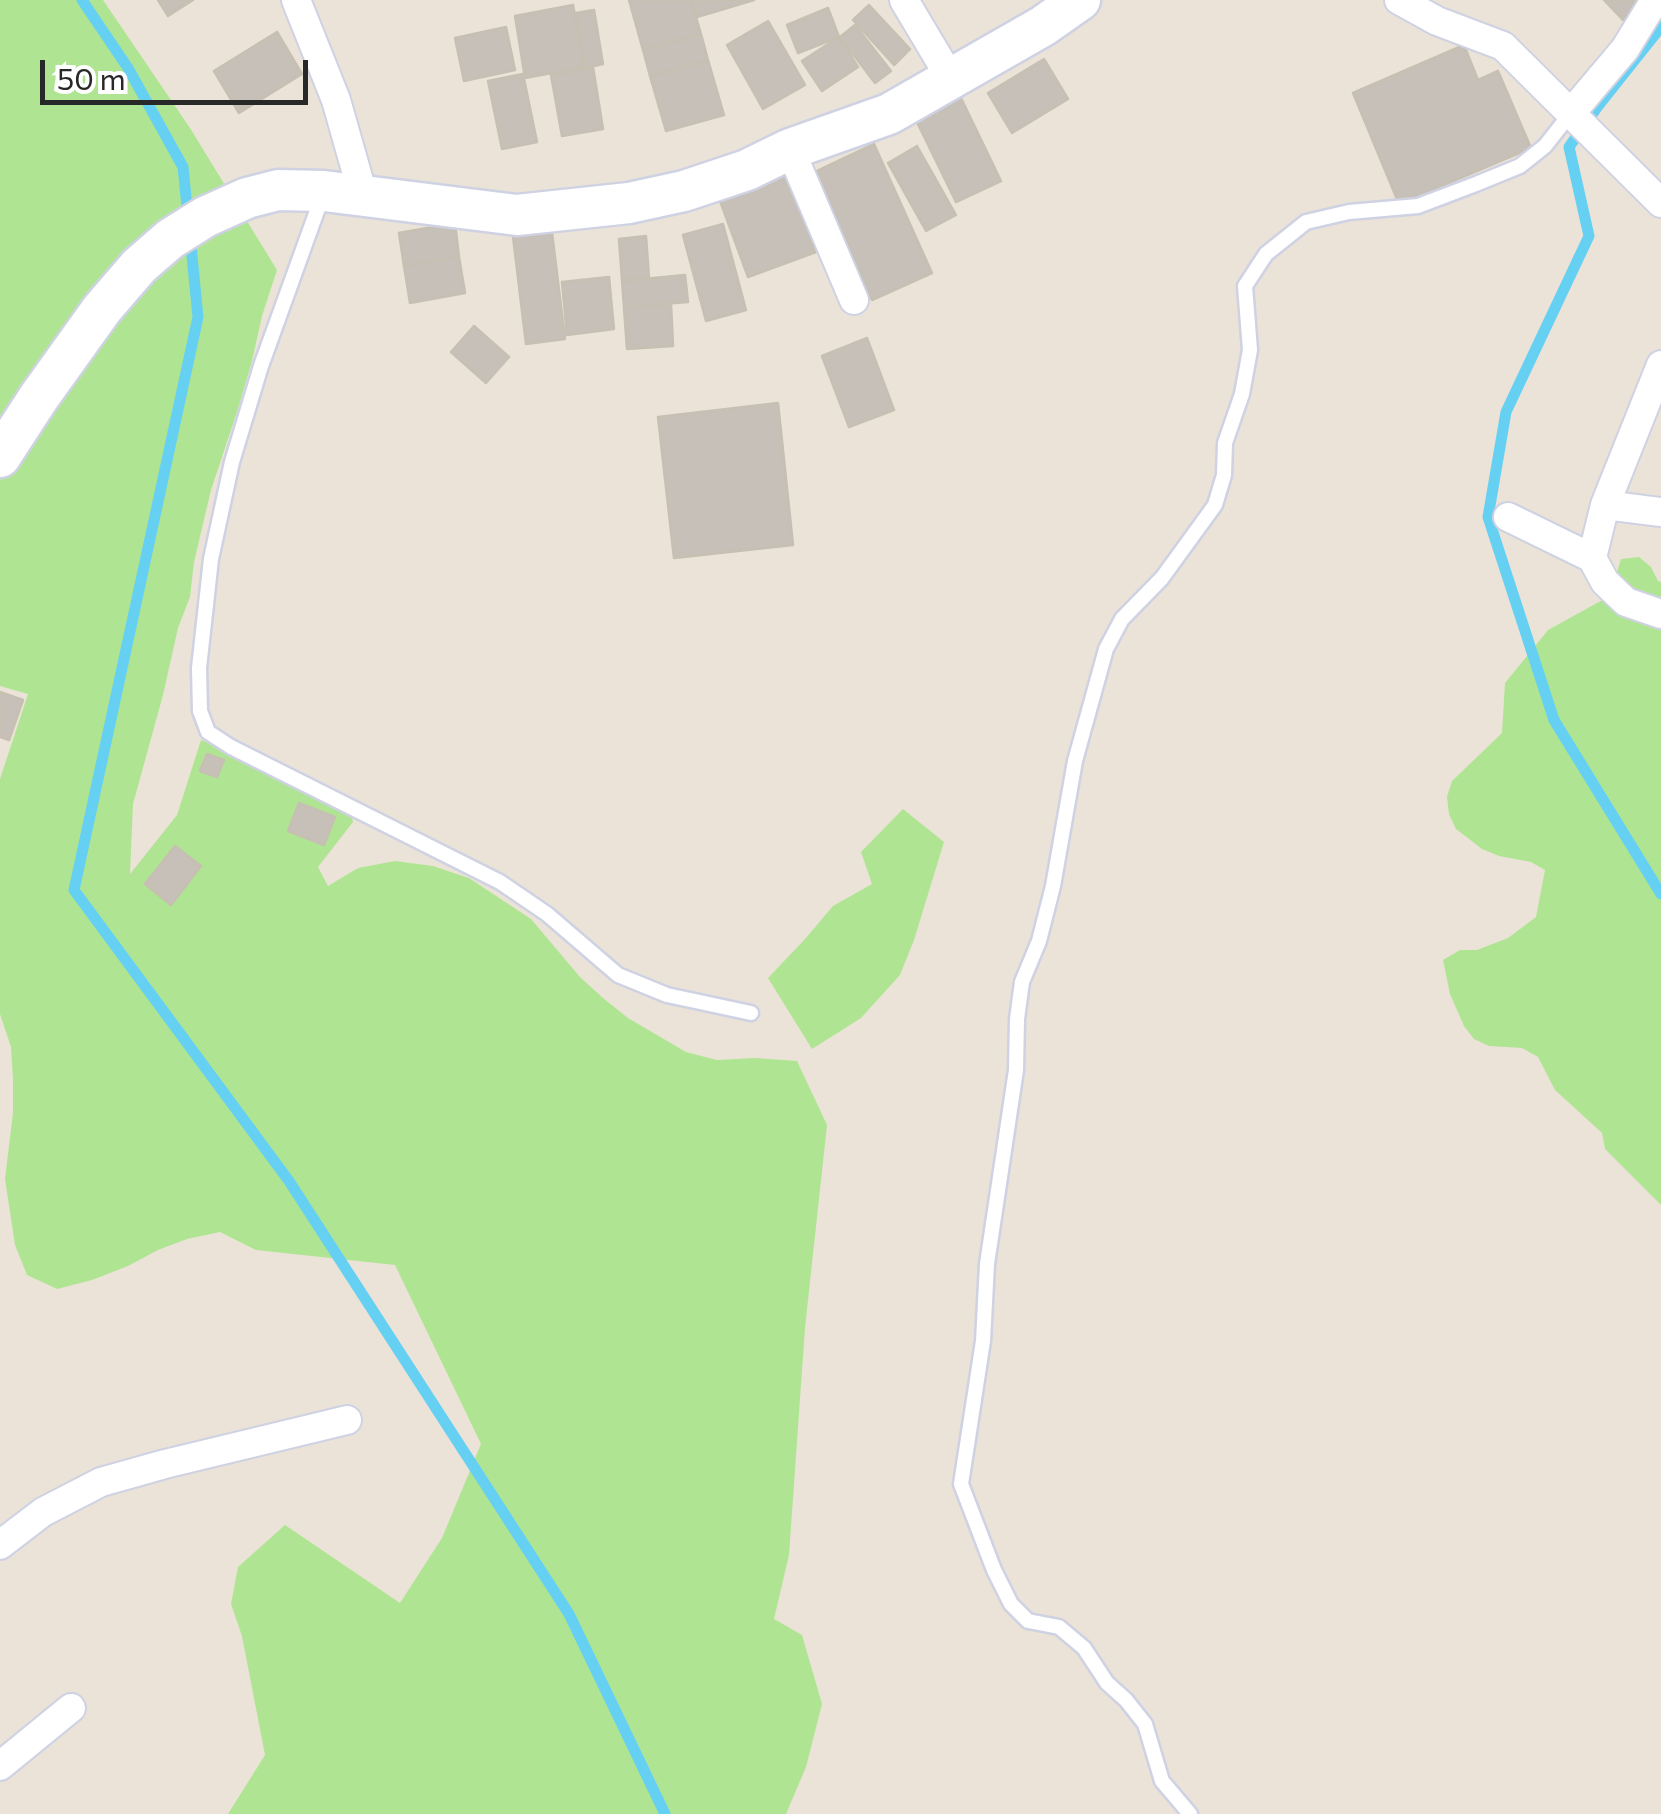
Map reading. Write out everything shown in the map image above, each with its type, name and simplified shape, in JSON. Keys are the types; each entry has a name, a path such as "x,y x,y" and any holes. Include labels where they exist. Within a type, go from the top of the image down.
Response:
{"street":[{"path":"296,0 336,100 344,193"},
{"path":"904,0 951,79"},
{"path":"0,457 102,309 139,266 170,239 206,216 247,198 278,190 344,193 517,215 629,203 684,191 889,114 1043,26 1080,0"},
{"path":"1399,0 1437,22 1502,46 1661,204"},
{"path":"1582,123 1654,0"},
{"path":"790,148 854,300"},
{"path":"1592,558 1605,505 1661,366"},
{"path":"1605,505 1661,512"},
{"path":"1508,517 1592,558 1605,582 1626,602 1661,614"},
{"path":"0,1545 43,1512 101,1482 347,1420"},
{"path":"0,1766 71,1708"}],"lane":[{"path":"1190,1814 1162,1781 1145,1724 1107,1682 1084,1648 1059,1627 1028,1621 1011,1604 960,1484 983,1341 988,1264 1016,1070 1016,1019 1022,982 1044,922 1075,760 1106,649 1122,618 1162,578 1216,505 1224,475 1225,443 1242,394 1250,350 1245,286 1266,254 1306,222 1349,212 1418,206 1520,166 1582,123"},
{"path":"344,193 261,366 232,462 210,558 199,668 200,711 208,732 500,882 547,914 618,975 667,994 751,1013"}],"green space":[{"path":"0,0 103,0 190,128 277,270 211,490 190,597 178,628 133,804 130,874 177,815 201,740 232,751 349,807 353,822 318,867 328,886 358,868 395,861 433,866 469,878 531,919 603,998 628,1018 686,1052 717,1060 797,1061 827,1125 805,1328 789,1555 774,1619 802,1635 822,1704 806,1767 786,1814 228,1814 265,1755 242,1636 231,1604 238,1567 285,1525 400,1603 442,1538 481,1444 395,1265 256,1250 220,1232 187,1239 92,1280 57,1289 27,1275 15,1245 5,1179 13,1079 11,1047 0,1014 0,779 28,694 0,686"},
{"path":"1639,557 1661,582 1661,1205 1605,1149 1602,1133 1555,1090 1538,1057 1522,1048 1489,1046 1474,1039 1450,994 1443,960 1460,950 1477,950 1508,938 1536,917 1545,870 1531,862 1482,849 1456,829 1447,797 1452,781 1502,733 1505,683 1548,630 1617,592 1616,575 1621,559"},
{"path":"903,809 944,842 914,940 900,975 861,1018 812,1049 768,978 833,906 872,884 861,852"}],"building":[{"path":"158,0 193,0 168,16"},
{"path":"629,0 691,0 701,34 643,50"},
{"path":"692,0 754,0 697,17"},
{"path":"1604,0 1645,0 1623,20"},
{"path":"573,5 584,67 525,78 515,16"},
{"path":"869,5 910,49 894,65 853,20"},
{"path":"828,8 839,37 798,53 787,25"},
{"path":"594,10 603,64 585,68 576,13"},
{"path":"768,21 805,85 763,109 727,45"},
{"path":"855,25 891,71 875,83 840,37"},
{"path":"506,27 515,70 464,81 455,38"},
{"path":"277,32 302,74 239,113 214,71"},
{"path":"701,34 708,60 650,76 643,50"},
{"path":"839,37 858,67 822,91 802,61"},
{"path":"1464,45 1478,80 1498,71 1531,148 1399,204 1353,93"},
{"path":"1044,59 1068,99 1012,133 988,93"},
{"path":"708,60 724,115 666,131 650,76"},
{"path":"593,67 603,129 562,136 551,75"},
{"path":"523,74 537,142 502,149 488,81"},
{"path":"960,96 1001,181 956,202 915,118"},
{"path":"874,144 932,273 872,300 815,172"},
{"path":"917,146 956,215 926,231 888,163"},
{"path":"788,173 816,252 748,277 719,198"},
{"path":"550,216 565,339 526,344 511,220"},
{"path":"455,223 459,257 404,266 399,233"},
{"path":"723,224 746,310 706,321 683,235"},
{"path":"646,236 649,278 622,280 619,239"},
{"path":"459,257 465,293 410,303 404,266"},
{"path":"685,275 688,302 624,307 622,281"},
{"path":"609,277 614,329 567,335 562,282"},
{"path":"671,304 673,346 627,349 624,308"},
{"path":"474,326 509,357 486,383 451,352"},
{"path":"867,338 894,410 849,427 822,356"},
{"path":"778,403 793,545 674,558 658,417"},
{"path":"0,692 23,700 9,740 0,737"},
{"path":"207,754 224,760 217,777 200,771"},
{"path":"299,803 335,817 324,845 288,831"},
{"path":"175,846 201,866 171,905 145,884"}],"waterway":[{"path":"82,0 128,68 183,167 188,217"},
{"path":"1661,27 1569,147 1589,236 1506,412 1488,517 1554,720 1661,894"},
{"path":"190,236 198,317 74,890 289,1181 569,1614 665,1814"}]}
